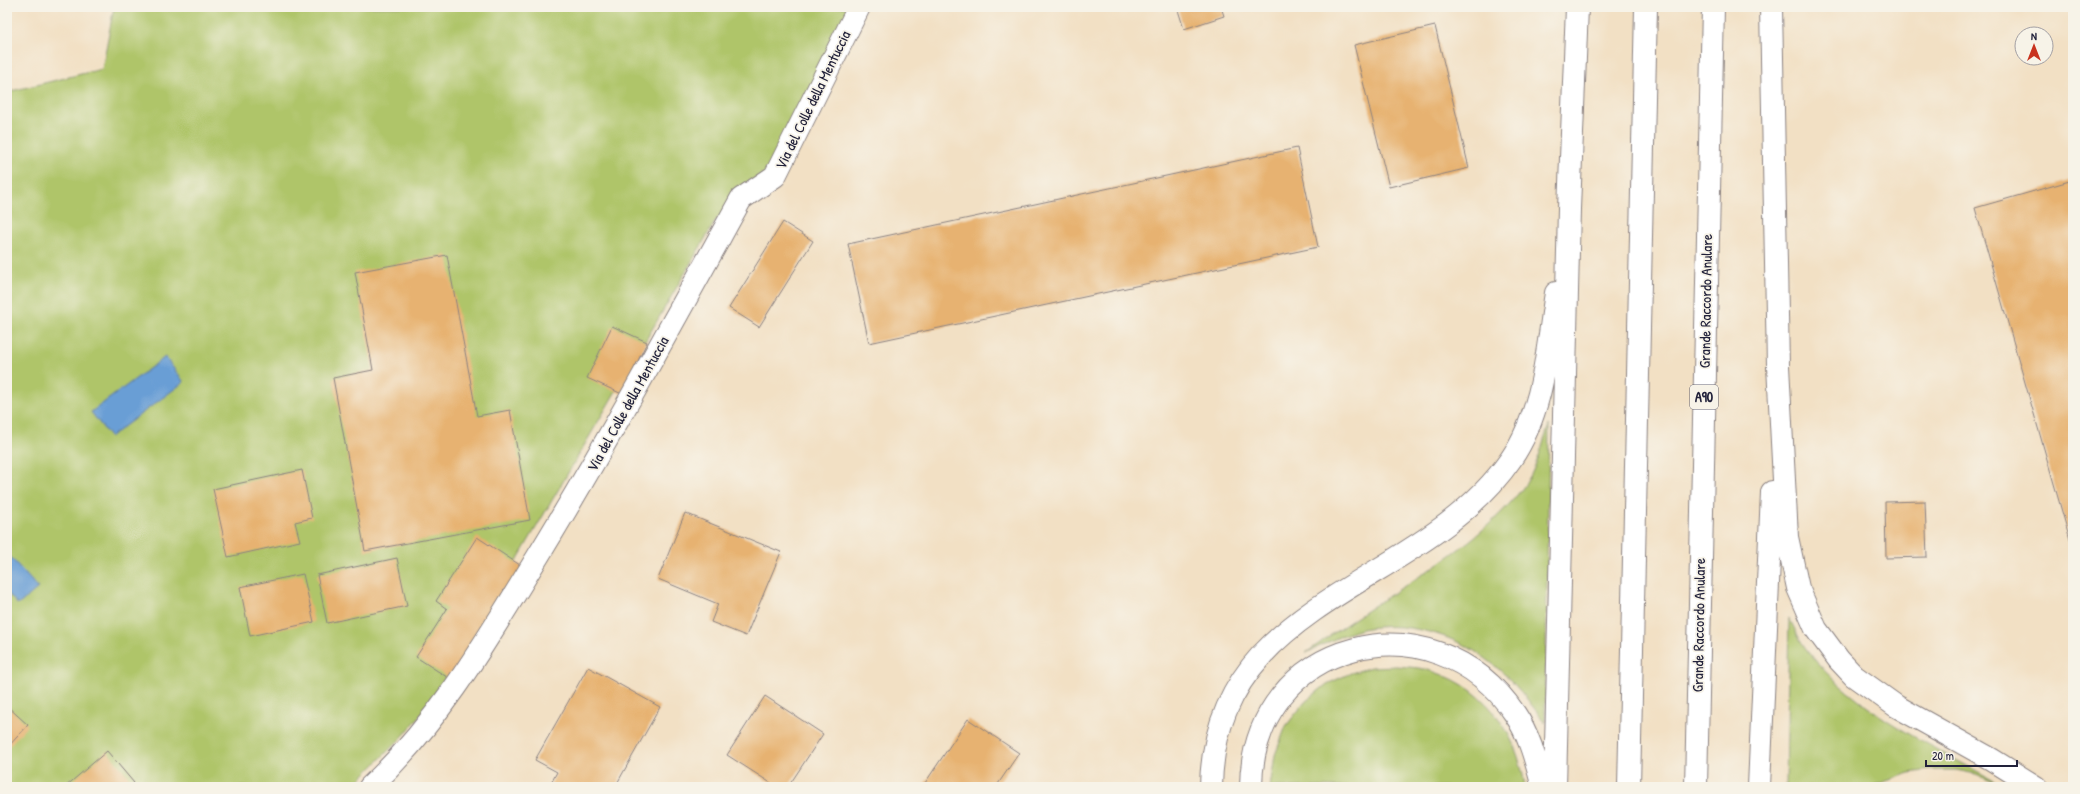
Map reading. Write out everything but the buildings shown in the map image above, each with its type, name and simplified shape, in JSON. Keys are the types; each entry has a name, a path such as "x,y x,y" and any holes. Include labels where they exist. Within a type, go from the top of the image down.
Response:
{"main road":[{"name":"Via del Colle della Mentuccia","path":"370,787 399,759 421,733 472,664 586,478 741,199 775,176 859,7"},
{"path":"1555,787 1569,209 1577,7"},
{"path":"1629,787 1646,7"},
{"name":"Grande Raccordo Anulare","path":"1696,787 1713,7"},
{"path":"1771,7 1778,366 1787,537 1798,588 1816,629 1839,660 1854,676 1896,706 1991,759 2036,787"},
{"path":"1211,787 1215,746 1223,715 1241,681 1263,651 1296,622 1437,532 1472,503 1512,457 1529,424 1542,378 1569,209"},
{"path":"1759,787 1778,366"},
{"path":"1251,787 1252,762 1257,741 1277,700 1317,665 1342,653 1362,646 1383,644 1407,644 1432,650 1462,663 1488,684 1514,713 1524,728 1532,747 1543,787"}],"green space":[{"path":"114,7 859,7 763,182 716,220 440,692 404,735 352,787 7,787 7,92 102,69"},
{"path":"1549,425 1545,723 1521,691 1494,665 1463,645 1445,637 1425,631 1394,627 1362,629 1341,636 1306,653 1326,638 1443,561 1493,521 1508,506 1527,482 1538,458"},
{"path":"1789,618 1807,650 1826,672 1848,692 1899,728 2006,787 1976,774 1956,770 1930,770 1910,773 1869,787 1786,787"},
{"path":"1396,666 1424,669 1445,676 1463,685 1479,697 1505,728 1514,746 1521,766 1525,787 1270,787 1275,755 1286,726 1305,702 1327,684 1351,673 1372,667"}],"water":[{"path":"165,357 184,382 110,437 91,412"},
{"path":"7,553 38,588 18,605 7,592"}]}
